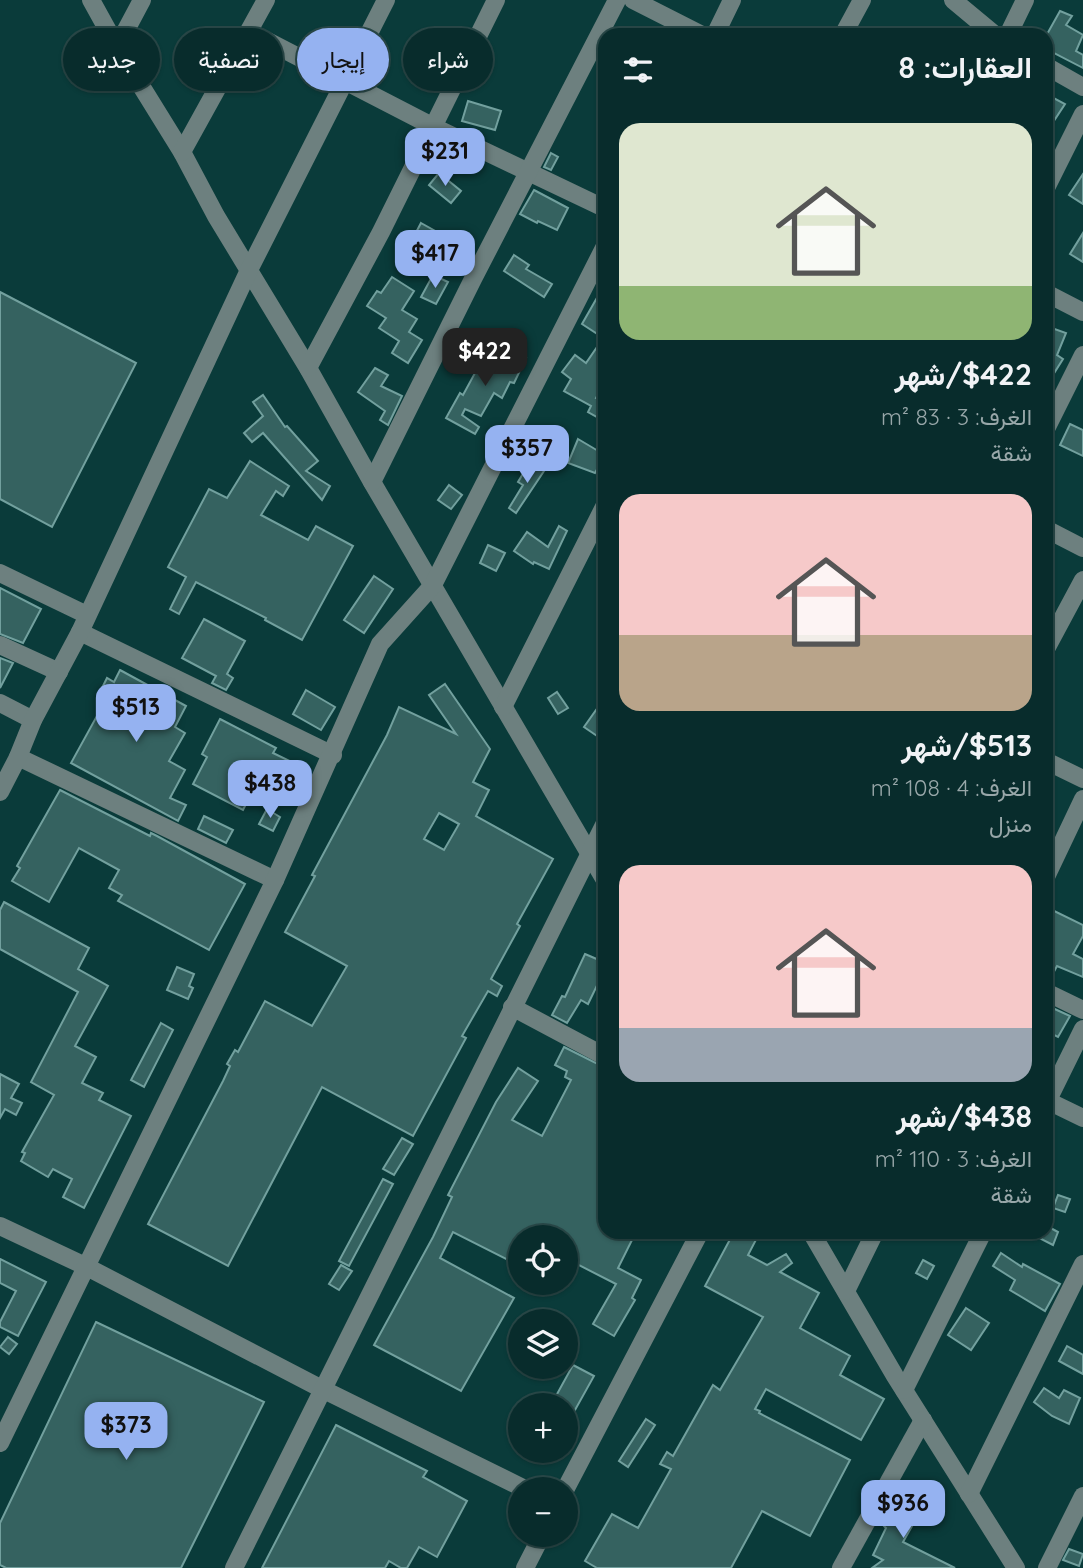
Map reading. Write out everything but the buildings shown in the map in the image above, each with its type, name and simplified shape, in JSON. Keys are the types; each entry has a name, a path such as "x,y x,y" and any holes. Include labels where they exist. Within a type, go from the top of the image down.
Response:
{"street":[{"path":"91,0 106,28"},
{"path":"127,28 142,0"},
{"path":"252,28 266,0"},
{"path":"372,28 386,0"},
{"path":"308,368 381,232 496,0"},
{"path":"603,28 617,0"},
{"path":"633,0 688,28"},
{"path":"718,28 732,0"},
{"path":"848,28 862,0"},
{"path":"953,0 987,28"},
{"path":"1011,28 1025,0"},
{"path":"372,482 598,37"},
{"path":"1053,70 1083,87"},
{"path":"144,91 598,869"},
{"path":"182,152 217,91"},
{"path":"0,792 33,720 80,632 248,270 341,91"},
{"path":"365,91 598,205"},
{"path":"1053,174 1083,114"},
{"path":"0,1443 275,880 307,806 333,755 380,644 433,585 598,260"},
{"path":"1053,297 1083,312"},
{"path":"1053,415 1083,355"},
{"path":"503,707 598,519"},
{"path":"1053,532 1083,548"},
{"path":"0,573 87,615"},
{"path":"1053,636 1083,580"},
{"path":"80,632 333,755"},
{"path":"0,645 60,672"},
{"path":"0,703 33,720"},
{"path":"18,757 275,880"},
{"path":"1053,764 1083,779"},
{"path":"1053,862 1083,799"},
{"path":"234,1568 598,835"},
{"path":"1053,995 1083,1010"},
{"path":"512,1007 598,1053"},
{"path":"1053,1090 1083,1029"},
{"path":"1053,1105 1083,1118"},
{"path":"0,1226 85,1266 322,1389 508,1481"},
{"path":"572,1477 696,1239"},
{"path":"815,1239 904,1390 1016,1568"},
{"path":"846,1291 872,1239"},
{"path":"904,1390 980,1239"},
{"path":"969,1493 1083,1264"},
{"path":"841,1568 923,1420"},
{"path":"1046,1568 1083,1496"},
{"path":"525,1568 536,1547"}]}
